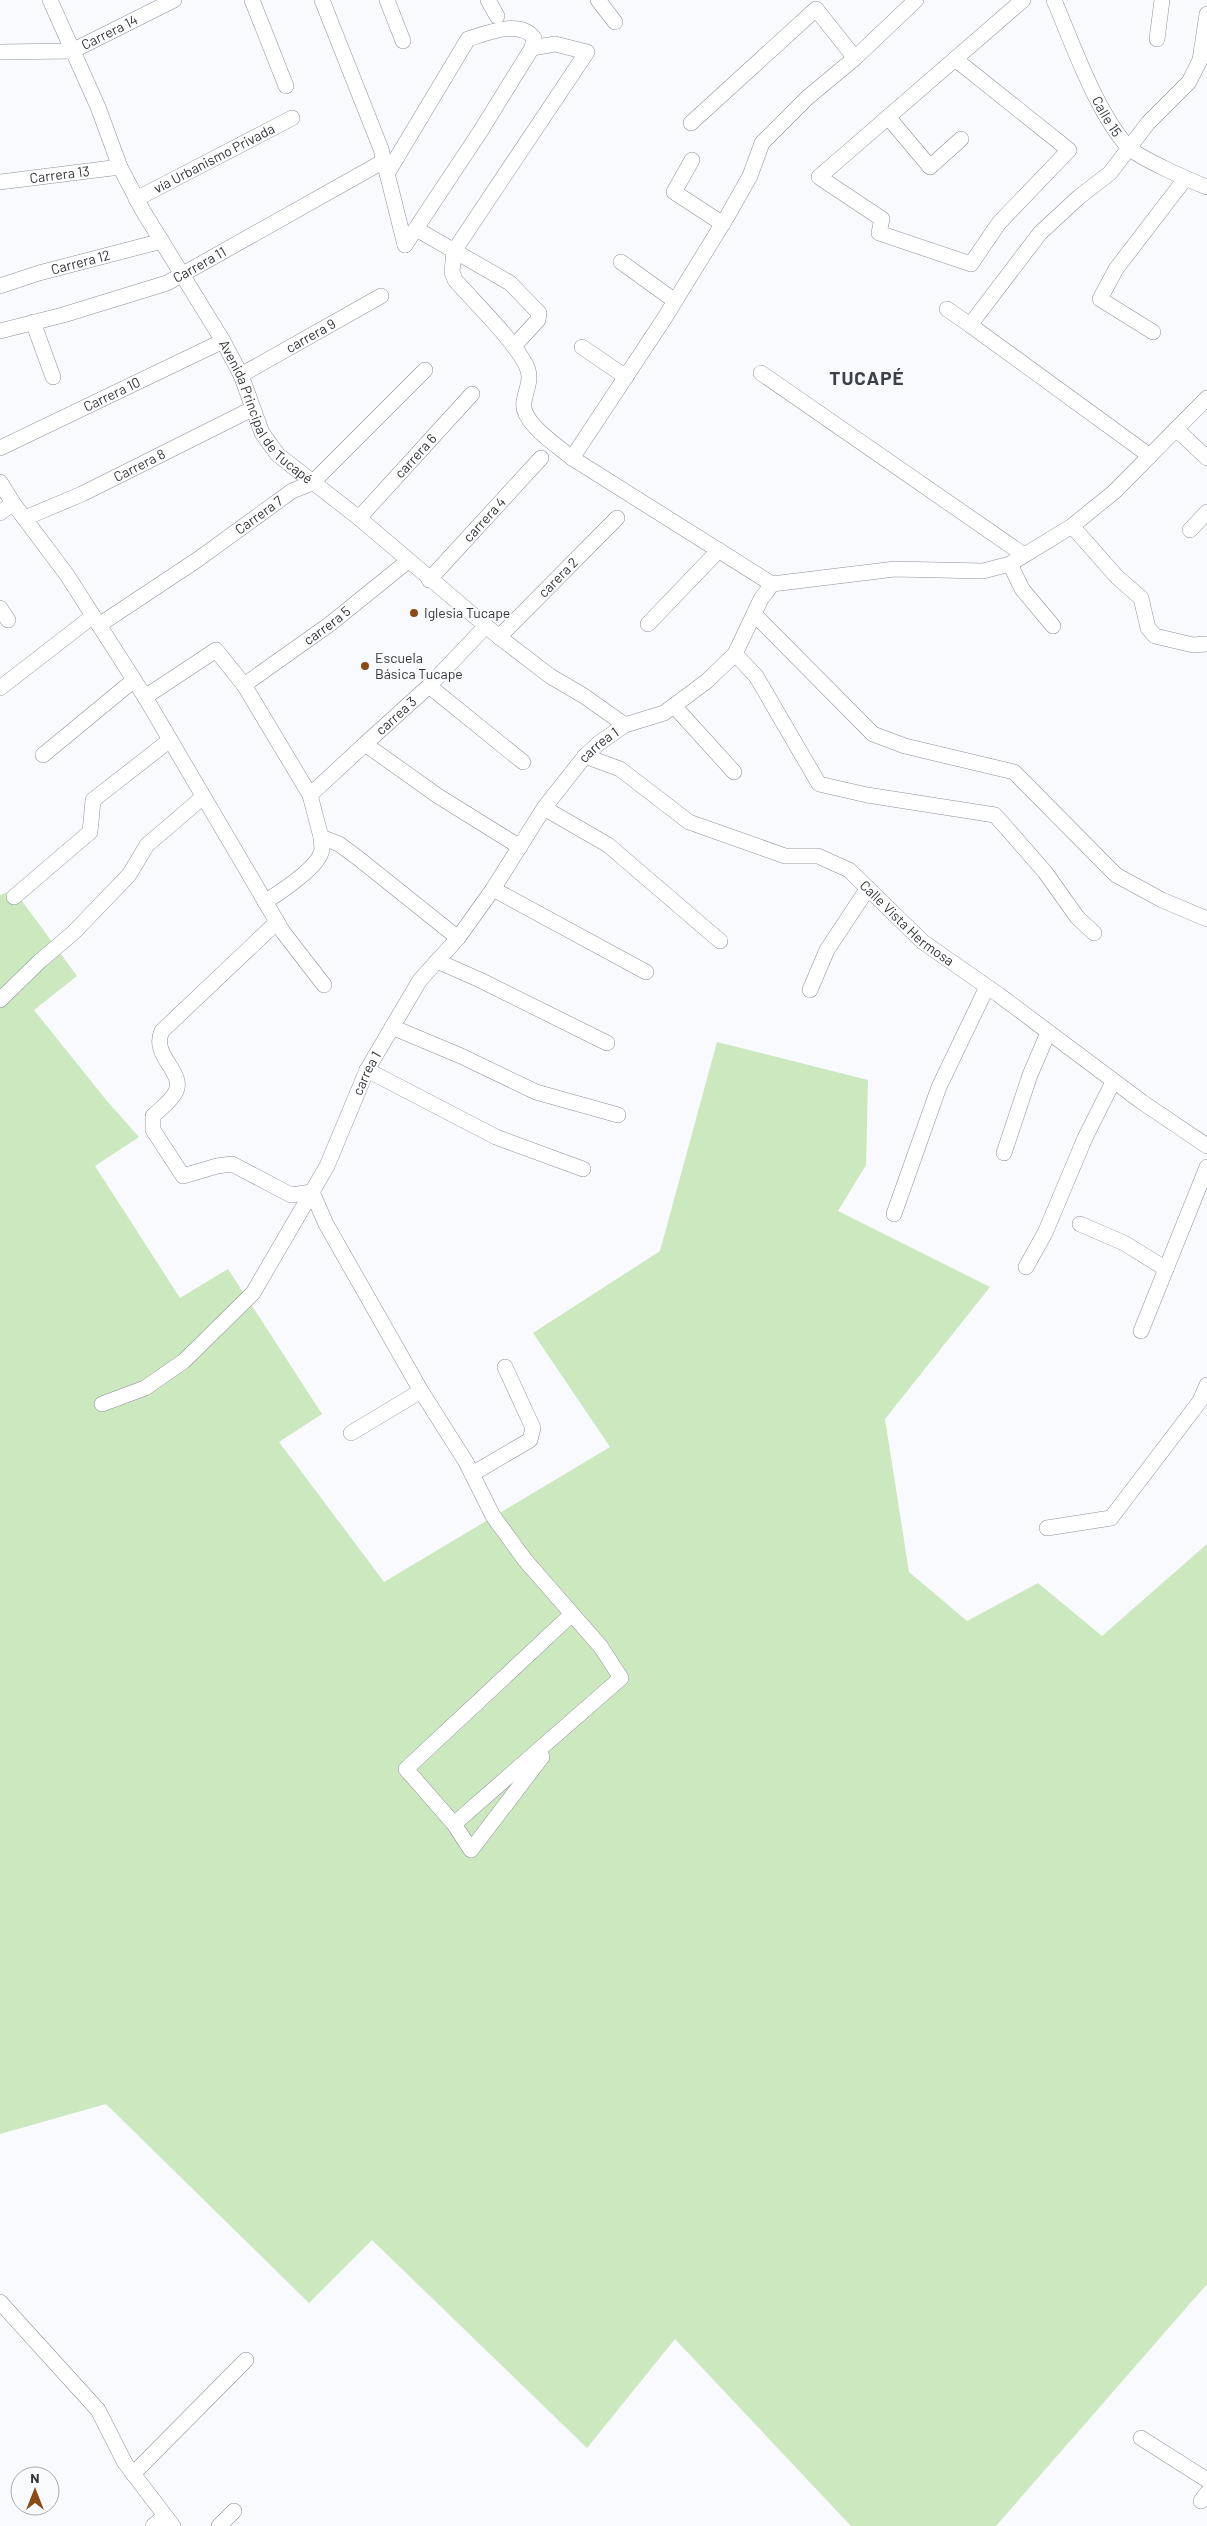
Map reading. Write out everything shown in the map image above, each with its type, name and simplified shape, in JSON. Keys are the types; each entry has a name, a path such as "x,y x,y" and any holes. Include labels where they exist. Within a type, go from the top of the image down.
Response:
{"street":[{"path":"0,52 72,51 50,0"},
{"name":"Carrera 14","path":"72,51 174,0"},
{"path":"252,0 286,86"},
{"path":"322,0 385,168 405,246 418,230 532,48 534,38 529,32 518,28 490,32 468,39 385,168"},
{"path":"387,0 403,41"},
{"path":"488,0 497,16"},
{"path":"598,0 615,22"},
{"path":"572,458 626,377 722,224 750,176 762,142 916,0"},
{"path":"955,59 1069,150 999,223 971,264 879,233 882,220 820,177 888,117 1023,0"},
{"name":"Calle 15","path":"1054,0 1092,87 1112,124 1129,149 1185,179 1207,187"},
{"path":"1156,39 1162,0"},
{"path":"691,123 816,9 855,58"},
{"path":"970,326 1040,233 1110,173 1148,124 1190,82 1200,60 1207,14"},
{"path":"532,48 555,44 571,46 587,52 454,251 452,272 455,280 514,346 531,377 523,404 524,413 536,428 572,458 772,584 895,569 983,571 1010,564 1072,526 1114,492 1207,398"},
{"name":"Avenida Principal de Tucapé","path":"72,51 98,107 120,167 136,199 223,341 241,374 262,433 278,455 359,518 429,580 499,638 550,676 584,696 625,725"},
{"path":"888,117 930,167 961,139"},
{"name":"vía Urbanismo Privada","path":"136,199 292,118"},
{"path":"692,160 674,192 722,224"},
{"name":"Carrera 13","path":"0,182 120,167"},
{"name":"Carrera 11","path":"0,331 167,283 181,273 385,168"},
{"path":"1153,332 1100,299 1116,268 1185,179"},
{"path":"418,230 510,283 539,313 538,320 514,346"},
{"name":"Carrera 12","path":"0,286 39,273 162,241"},
{"path":"621,262 675,300"},
{"name":"carrera 9","path":"241,374 381,296"},
{"path":"947,309 1150,456"},
{"path":"33,322 52,378"},
{"name":"Carrera 10","path":"0,448 223,341"},
{"path":"582,347 626,377"},
{"name":"Carrera 7","path":"0,688 96,620 197,560 292,491 312,483 425,370"},
{"path":"762,374 1024,554"},
{"name":"carrera 6","path":"359,518 472,394"},
{"name":"Carrera 8","path":"25,518 82,494 252,409"},
{"path":"1176,429 1207,458"},
{"name":"carrera 4","path":"429,580 542,458"},
{"path":"0,482 13,503 67,575 96,620 145,697 277,922 324,985"},
{"path":"0,513 13,503"},
{"path":"1190,530 1207,512"},
{"name":"carera 2","path":"499,638 617,518"},
{"path":"1072,526 1117,576 1141,598 1148,628 1155,636 1193,645 1207,644"},
{"path":"648,624 718,550"},
{"name":"carrera 5","path":"244,685 330,624 408,561"},
{"path":"1010,564 1022,590 1053,626"},
{"name":"carrea 1","path":"102,1404 145,1388 184,1361 253,1293 328,1166 367,1070 420,980 458,938 520,847 544,808 585,756 600,743 625,725 664,713 707,681 735,654 761,599 772,584"},
{"path":"755,615 873,734 905,746 1014,772 1116,875 1162,900 1207,919"},
{"name":"carrea 3","path":"310,795 428,686 486,626"},
{"path":"145,697 216,650 244,685 310,795 321,837 321,853 314,864 281,892 265,902"},
{"path":"735,654 756,676 819,784 867,795 995,815 1045,872 1077,917 1094,933"},
{"path":"43,755 134,680"},
{"path":"428,686 523,762"},
{"path":"674,706 734,772"},
{"path":"14,897 90,832 93,800 170,740"},
{"path":"365,744 438,796 520,847"},
{"name":"Calle Vista Hermosa","path":"585,756 620,770 689,822 785,856 818,856 849,870 923,942 987,987 1113,1082 1207,1146"},
{"path":"0,1000 40,961 74,933 129,875 146,845 203,797"},
{"path":"544,808 608,845 720,940"},
{"path":"321,837 339,844 458,938"},
{"path":"810,990 827,950 868,888"},
{"path":"492,889 646,972"},
{"path":"277,922 162,1031 159,1038 161,1052 175,1074 176,1092 153,1116 153,1130 183,1176 217,1166 232,1164 291,1195 312,1192 326,1224 421,1391 472,1474 493,1516 525,1560 601,1647 621,1678 454,1824"},
{"path":"437,961 480,980 607,1043"},
{"path":"894,1214 939,1087 987,987"},
{"path":"392,1027 461,1056 536,1092 618,1115"},
{"path":"1004,1153 1030,1075 1048,1033"},
{"path":"367,1070 496,1137 583,1169"},
{"path":"1026,1267 1045,1232 1085,1138 1113,1082"},
{"path":"1141,1331 1207,1167"},
{"path":"1080,1224 1124,1243 1166,1269"},
{"path":"472,1474 530,1440 533,1428 505,1367"},
{"path":"1047,1528 1111,1518 1200,1401 1207,1385"},
{"path":"351,1433 421,1391"},
{"path":"559,1734 471,1850 454,1824 406,1769 572,1614"},
{"path":"0,2302 98,2410 125,2463 169,2521 153,2526"},
{"path":"133,2474 246,2360"},
{"path":"1141,2438 1207,2480"},
{"path":"220,2526 234,2511"}],"green space":[{"path":"14,890 77,976 34,1010 107,1101 139,1137 95,1166 180,1298 228,1269 322,1414 279,1442 384,1582 610,1447 533,1333 660,1251 717,1042 868,1080 866,1165 838,1211 990,1287 885,1419 909,1572 967,1621 1038,1583 1102,1636 1207,1544 1207,2284 996,2526 851,2526 675,2339 587,2448 372,2240 309,2303 106,2104 0,2134 0,895"}],"place":[{"name":"Iglesia Tucape","path":"414,613"},
{"name":"Escuela Básica Tucape","path":"365,666"}],"district":[{"name":"TUCAPÉ","path":"867,378"}]}
